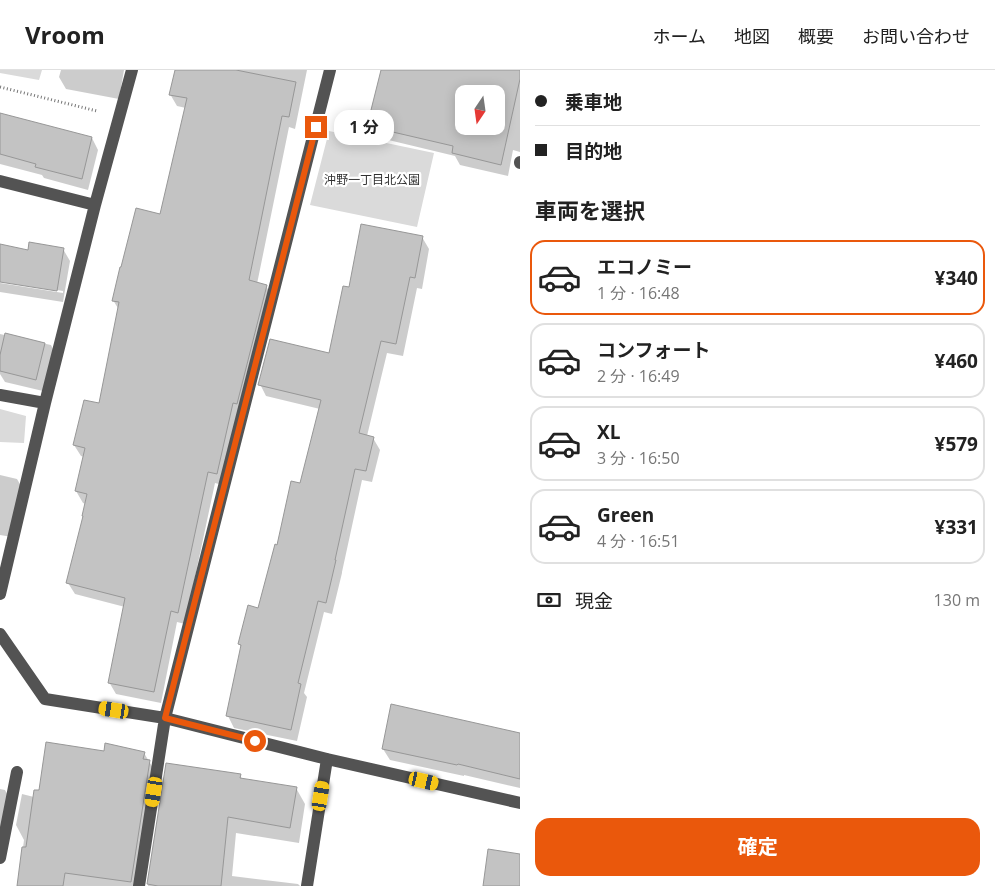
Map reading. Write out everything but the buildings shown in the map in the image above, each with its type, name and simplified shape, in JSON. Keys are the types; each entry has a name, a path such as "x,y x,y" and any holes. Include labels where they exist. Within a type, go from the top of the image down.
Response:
{"street":[{"path":"0,594 94,204 132,70"},
{"path":"139,886 165,718 330,70"},
{"path":"0,181 94,204"},
{"path":"0,395 45,403"},
{"path":"0,634 45,700 165,718 327,759 520,803"},
{"path":"306,886 327,759"},
{"path":"0,858 17,772"}],"path":[{"path":"0,87 119,116"}],"green space":[{"path":"0,70 42,70 39,80 0,73"},
{"name":"沖野一丁目北公園","path":"329,131 434,153 417,227 310,205"},
{"path":"0,409 26,416 24,443 0,442"}],"route":[{"path":"255,741 165,718 316,127"}]}
